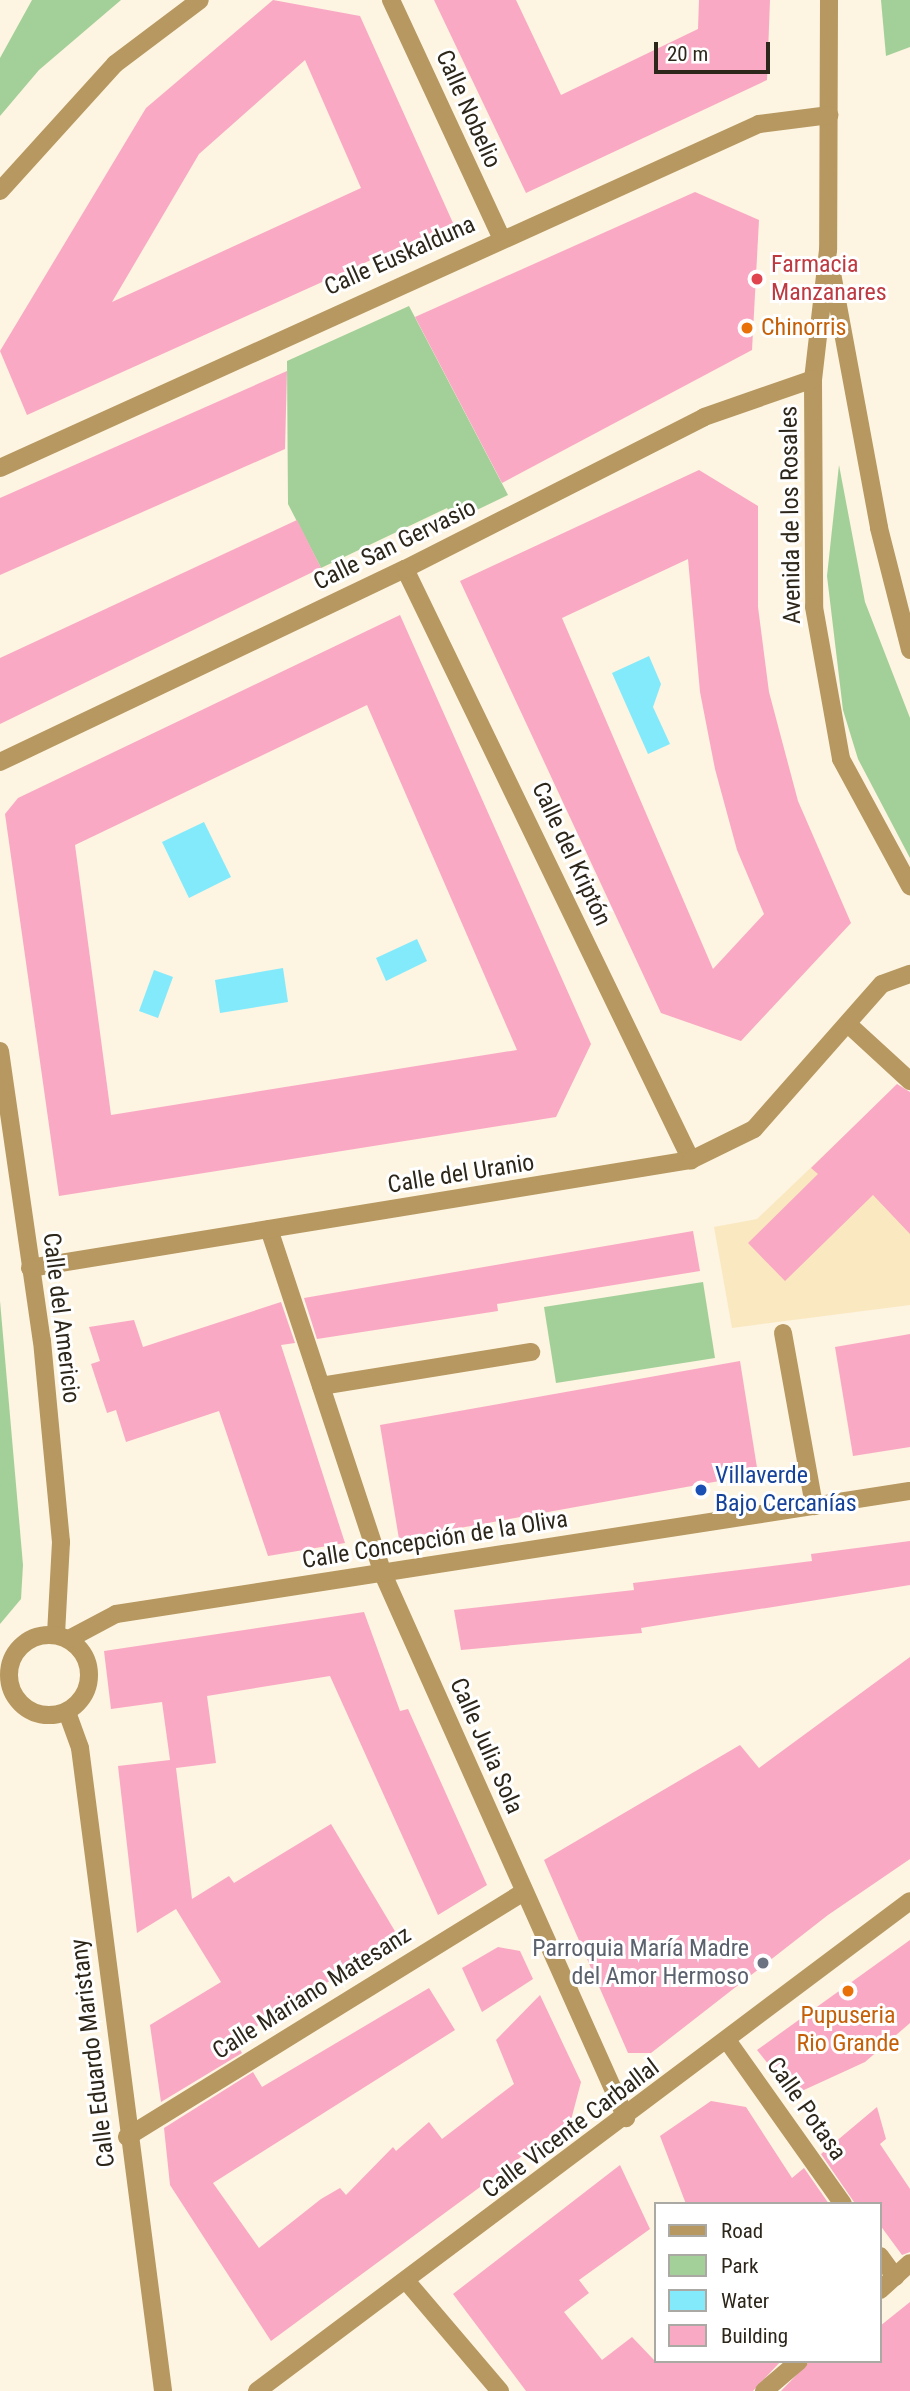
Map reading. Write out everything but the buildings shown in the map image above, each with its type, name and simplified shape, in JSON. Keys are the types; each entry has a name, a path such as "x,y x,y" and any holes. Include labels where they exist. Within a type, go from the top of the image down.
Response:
{"street":[{"path":"0,191 116,64 200,0"},
{"name":"Calle Nobelio","path":"391,0 501,237"},
{"name":"Avenida de los Rosales","path":"829,0 828,250 813,379 814,607 841,759 910,886"},
{"name":"Calle Euskalduna","path":"0,468 501,237 759,124 829,115"},
{"name":"Avenida de los Rosales","path":"828,250 879,528 910,650"},
{"name":"Calle San Gervasio","path":"0,762 405,569 704,417 813,379"},
{"name":"Calle del Kriptón","path":"405,569 691,1160"},
{"name":"Calle del Uranio","path":"30,1268 691,1160 754,1129 849,1024 881,984 910,974"},
{"path":"849,1024 910,1081"},
{"name":"Calle del Americio","path":"0,1051 30,1268 61,1542 63,1637"},
{"name":"Calle Julia Sola","path":"269,1229 383,1574 626,2119"},
{"path":"783,1333 814,1506"},
{"path":"321,1386 531,1352"},
{"name":"Calle Concepción de la Oliva","path":"63,1637 116,1615 910,1491"},
{"path":"63,1637 85,1655 90,1676 83,1697 67,1712 44,1715 23,1706 5,1689 11,1661 29,1639 63,1637"},
{"name":"Calle Eduardo Maristany","path":"67,1712 80,1748 127,2137 163,2391"},
{"name":"Calle Mariano Matesanz","path":"127,2137 524,1892"},
{"name":"Calle Vicente Carballal","path":"257,2391 408,2283 729,2043 910,1901"},
{"name":"Calle Potasa","path":"729,2043 842,2202"},
{"path":"882,2259 895,2277"},
{"path":"882,2288 910,2263"},
{"path":"408,2283 500,2391"},
{"path":"764,2391 797,2363"}],"shaded area":[{"path":"910,1128 910,1305 732,1328 714,1227 757,1219 844,1136"}],"green space":[{"path":"32,0 121,0 39,70 0,116 0,58"},
{"path":"881,0 910,0 910,47 886,56"},
{"path":"409,306 508,495 454,521 447,508 321,568 288,504 287,361"},
{"path":"839,465 865,602 910,718 910,858 858,759 843,710 827,576"},
{"path":"703,1282 715,1358 556,1383 544,1307"},
{"path":"0,1301 23,1565 21,1599 0,1624"}],"water":[{"path":"649,656 661,684 653,707 670,744 648,754 612,673"},
{"path":"204,822 231,877 189,898 162,842"},
{"path":"417,939 427,961 386,981 376,958"},
{"path":"283,968 288,1002 220,1013 215,980"},
{"path":"154,970 173,977 158,1018 139,1011"}],"place":[{"name":"Farmacia Manzanares","path":"757,279"},
{"name":"Chinorris","path":"747,328"},
{"name":"Villaverde Bajo Cercanías","path":"701,1490"},
{"name":"Parroquia María Madre del Amor Hermoso","path":"763,1963"},
{"name":"Pupuseria Rio Grande","path":"848,1991"}]}
